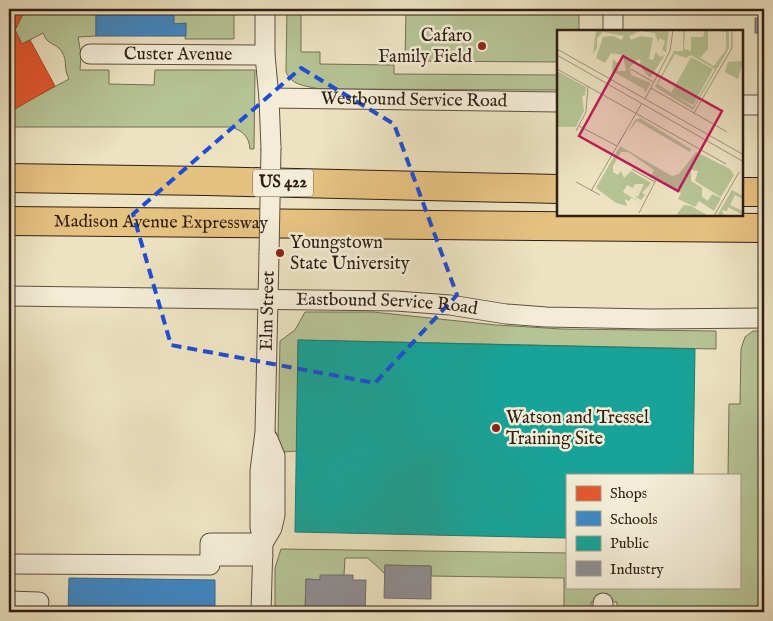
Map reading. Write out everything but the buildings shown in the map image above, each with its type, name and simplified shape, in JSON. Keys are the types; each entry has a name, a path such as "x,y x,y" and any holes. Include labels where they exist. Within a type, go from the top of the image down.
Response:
{"highway":[{"name":"US 422","path":"9,178 557,189"},
{"path":"743,192 764,192"},
{"name":"Madison Avenue Expressway","path":"9,221 764,228"}],"street":[{"name":"Elm Street","path":"263,550 275,515 275,456 265,432 270,148 269,98 265,55 265,9"},
{"path":"613,9 613,30"},
{"name":"Custer Avenue","path":"90,54 265,55"},
{"name":"Westbound Service Road","path":"269,98 557,102"},
{"path":"743,105 764,105"},
{"name":"Eastbound Service Road","path":"9,296 396,301 450,305 506,314 546,317 652,319 764,318"},
{"path":"9,564 210,565 210,549 263,550 261,612"},
{"path":"9,601 39,602"}],"highlighted area":[{"path":"301,68 394,124 457,295 375,383 171,345 133,214"}],"green space":[{"path":"18,9 96,9 96,36 78,37 81,54 80,70 109,70 109,84 154,85 155,70 255,70 254,149 250,149 244,134 230,127 9,127 9,97 15,108 69,79 62,52 47,40 43,33 22,44 15,30 24,12"},
{"path":"143,9 234,9 234,39 185,39 186,24 174,24 143,11"},
{"path":"287,9 301,9 301,52 320,52 320,64 394,65 394,74 557,75 557,90 320,89 296,83 286,72"},
{"name":"Cafaro Family Field","path":"406,9 579,9 579,30 557,30 557,62 405,61"},
{"path":"305,312 373,312 496,325 562,329 716,331 716,349 298,340 297,451 283,452 278,438 280,341 295,330"},
{"path":"753,331 764,331 764,612 617,612 617,602 591,602 591,612 564,612 564,578 431,576 431,566 385,565 385,574 368,558 345,558 344,575 320,580 306,579 305,612 275,612 275,568 281,549 566,553 566,588 740,588 740,474 728,474 729,404 740,404 741,349 745,337"}],"place":[{"name":"Cafaro Family Field","path":"482,46"},
{"name":"Youngstown State University","path":"280,253"},
{"name":"Watson and Tressel Training Site","path":"496,428"}]}
